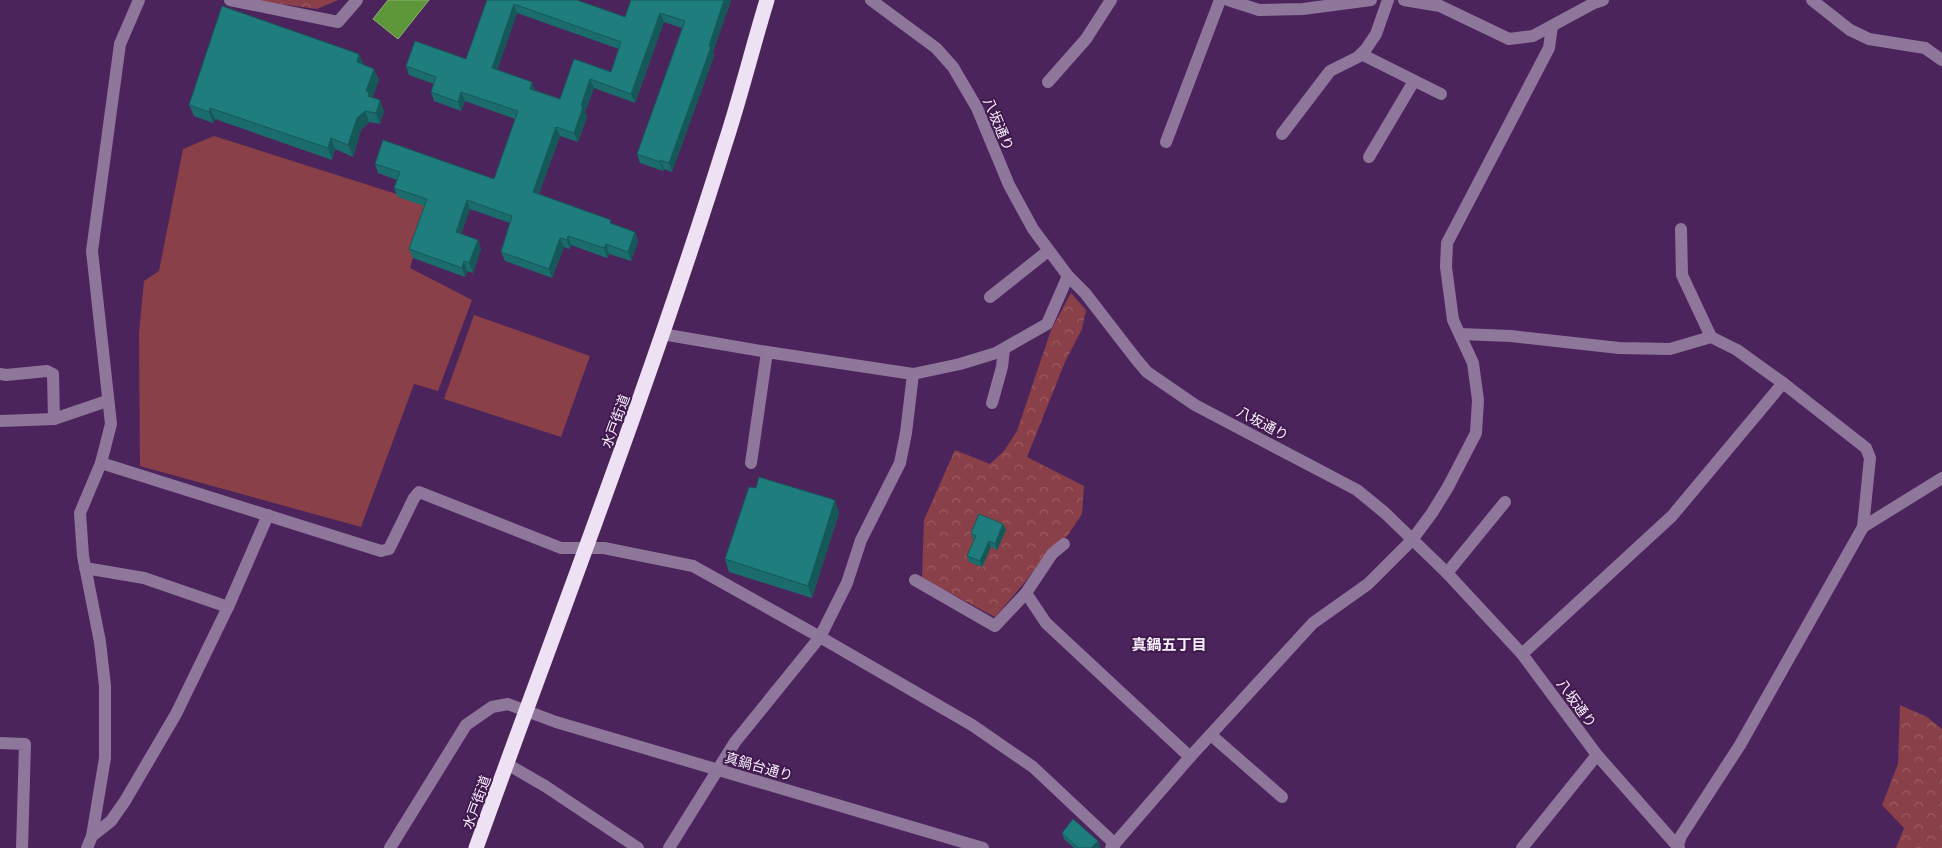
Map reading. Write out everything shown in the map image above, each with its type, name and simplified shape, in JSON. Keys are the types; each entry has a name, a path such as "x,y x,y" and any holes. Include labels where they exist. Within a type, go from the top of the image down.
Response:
{"highway":[{"name":"水戸街道","path":"476,848 586,549 662,334 725,145 767,0"}],"street":[{"path":"89,842 105,758 105,686 100,642 85,568 80,513 101,463 111,424 92,251 120,44 139,0"},
{"path":"230,0 338,22 357,0"},
{"name":"八坂通り","path":"871,0 936,48 954,68 985,124 998,161 1033,229 1048,251 1068,276 1085,293 1147,372 1195,405 1357,490 1386,513 1447,573 1522,654 1597,755 1678,848"},
{"path":"1048,82 1086,40 1111,0"},
{"path":"1166,142 1220,0"},
{"path":"1228,0 1259,10 1303,9 1371,0"},
{"path":"1282,134 1330,71 1361,54 1376,34 1388,0"},
{"path":"1404,0 1440,6 1509,39 1533,36 1603,0"},
{"path":"1812,0 1850,30 1869,39 1925,48 1942,60"},
{"path":"101,463 381,551 389,548 414,498 419,492 561,548 604,548 693,566 972,725 1033,767 1113,846 1190,757 1313,623 1368,584 1412,540 1448,487 1476,433 1478,400 1473,363 1453,320 1446,268 1447,243 1548,48 1552,26"},
{"path":"1361,54 1441,94"},
{"path":"1369,157 1414,81"},
{"path":"1678,848 1681,836 1740,745 1863,527 1870,458 1866,448 1783,383 1737,350 1711,337 1682,275 1681,229"},
{"path":"990,297 1048,251"},
{"path":"662,334 913,374 960,364 996,353 1047,324 1068,276"},
{"path":"1460,334 1512,336 1619,348 1670,349 1711,337"},
{"path":"992,403 1002,367 1004,349"},
{"path":"751,464 767,352"},
{"path":"0,374 47,371 53,374 54,419"},
{"path":"669,848 735,742 820,637 847,583 861,540 900,463 906,433 913,374"},
{"path":"1522,654 1672,516 1783,383"},
{"path":"0,421 54,419 107,401"},
{"path":"1863,527 1942,478"},
{"path":"1447,573 1505,502"},
{"path":"89,842 111,821 125,801 176,714 228,607 268,515"},
{"path":"915,580 995,626 1026,593 1052,554 1064,544"},
{"path":"85,568 144,578 228,607"},
{"path":"1026,593 1046,623 1190,757"},
{"name":"真鍋台通り","path":"390,848 466,725 492,707 508,704 556,722 983,848"},
{"path":"1211,736 1282,797"},
{"path":"0,743 25,744 22,848"},
{"path":"1522,848 1597,755"},
{"path":"507,764 545,786 638,848"}],"green space":[{"path":"253,0 338,0 317,9"},
{"path":"214,136 428,204 410,268 472,300 438,391 414,384 361,527 140,466 139,333 144,281 159,271 183,149"},
{"path":"1071,293 1086,310 1082,329 1065,362 1027,457 1084,486 1082,514 1068,535 1046,554 995,617 922,578 924,520 955,450 990,464 1004,451 1017,431 1051,330"},
{"path":"474,315 590,356 561,437 444,399"},
{"path":"1900,705 1927,717 1942,729 1942,848 1896,848 1904,828 1882,805 1898,764"}],"shaded area":[{"path":"388,0 429,0 398,39 373,19"}],"building":[{"path":"487,0 577,0 625,17 631,0 724,0 709,46 711,47 669,163 637,154 685,21 660,13 631,94 590,79 574,133 556,127 533,192 611,220 610,223 635,232 628,252 606,244 604,248 568,236 567,240 560,238 549,269 501,252 512,216 467,200 456,232 478,240 469,263 464,261 462,268 409,249 427,199 394,188 400,172 375,164 383,140 494,179 518,111 461,92 458,102 431,92 436,77 406,66 415,41 466,59","holes":["514,4 621,42 611,72 574,59 560,99 530,89 532,82 492,68"]},
{"path":"222,6 359,54 357,62 374,69 366,91 369,93 368,96 380,100 376,113 365,111 357,118 348,145 331,138 328,148 210,108 209,112 189,105"},
{"path":"759,477 835,500 808,586 725,559 749,487 756,488"},
{"path":"979,514 1003,524 995,544 989,541 980,561 967,556 976,536 971,533"},
{"path":"1073,819 1098,841 1091,848 1078,848 1062,833"}],"district":[{"name":"真鍋五丁目","path":"1169,644"}]}
